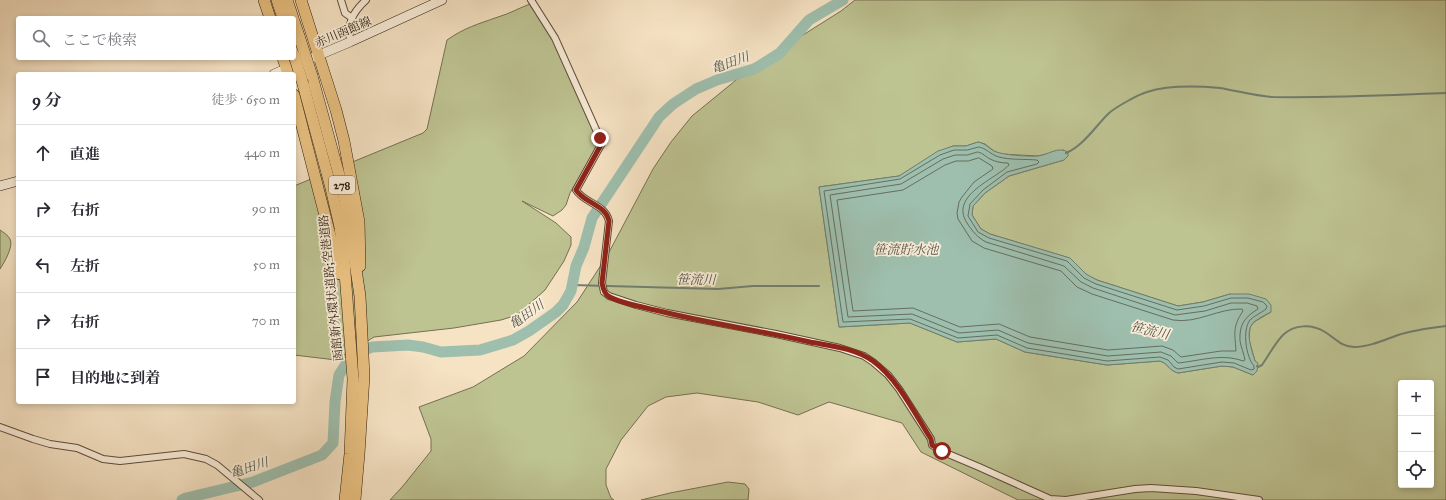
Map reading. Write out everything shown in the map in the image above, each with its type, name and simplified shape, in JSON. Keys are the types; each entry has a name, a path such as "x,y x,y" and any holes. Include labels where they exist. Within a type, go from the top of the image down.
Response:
{"highway":[{"path":"264,0 269,16"},
{"path":"277,0 282,16"},
{"path":"287,0 292,16"},
{"path":"301,0 336,110 344,141 359,222 361,250 360,296"},
{"name":"函館新外環状道路;空港道路","path":"296,27 312,76 341,182 348,216 360,296 364,376 360,454 355,500"},
{"path":"284,60 287,72"},
{"name":"函館新外環状道路;空港道路","path":"296,60 331,188 340,227 353,379 350,454 345,500"},
{"path":"296,103 336,260 347,297"}],"main road":[{"name":"赤川函館線","path":"287,72 318,55 442,0"},
{"path":"0,186 16,182"}],"street":[{"path":"342,0 346,13 352,18"},
{"path":"350,42 349,25 352,18 366,0"},
{"path":"531,0 555,38 602,143 576,190 579,195 603,210 608,216 609,221 603,286 609,296 667,313 776,334 840,348 864,356 874,362 888,375 931,439 932,445 1043,497 1066,500 1134,489 1158,488 1196,491 1259,500"},
{"path":"0,427 44,442 82,449 103,459 120,461 184,454 206,459 217,465 257,498"}],"green space":[{"path":"855,0 1446,0 1446,500 1018,500 921,452 902,423 829,402 798,415 758,402 697,393 666,397 648,406 621,440 606,469 606,485 611,498 614,500 390,500 431,451 431,439 419,407 473,387 524,356 577,302 607,256 653,169 671,142 692,116 752,67 841,11","holes":["978,142 985,144 1001,154 1038,156 1064,150 1064,160 1009,176 985,193 973,206 972,215 981,229 990,234 1069,258 1086,275 1097,280 1178,306 1203,302 1230,294 1271,312 1254,322 1250,327 1249,340 1255,361 1253,375 1233,367 1222,366 1178,373 1160,361 1107,365 1025,352 996,339 957,342 910,323 839,327 819,187 899,176 953,146 966,146"]},
{"path":"530,4 552,38 599,143 570,193 566,205 562,210 553,216 522,201 556,223 571,237 571,245 564,261 545,290 517,315 501,320 454,328 374,337 336,360 296,355 296,185 423,133 427,129 447,40 459,32"},
{"path":"0,230 8,236 11,246 0,269"},
{"path":"728,482 745,484 749,489 748,500 641,500 670,493"}],"water":[{"name":"笹流貯水池","path":"978,142 1003,154 1038,156 1057,150 1064,150 1068,152 1068,156 1064,160 1009,176 985,193 973,206 972,215 981,229 990,234 1070,258 1086,274 1097,280 1178,306 1203,302 1230,294 1249,294 1266,299 1271,305 1271,312 1254,322 1251,326 1249,335 1255,361 1258,363 1257,371 1253,375 1233,367 1222,366 1178,373 1160,361 1107,365 1025,352 996,339 957,342 910,323 839,327 819,187 899,176 938,151 953,146 966,146"}],"waterway":[{"name":"亀田川","path":"182,500 253,482 322,455 333,443 335,402 339,375 348,361 360,352 372,347 408,345 441,352 480,350 513,340 556,312 563,305 571,291 576,266 584,247 592,218 659,117 673,104 696,89 717,80 754,69 780,53 809,20 843,0"},
{"path":"1066,153 1078,146 1108,114 1116,108 1143,93 1164,88 1220,88 1253,95 1273,97 1338,97 1446,93"},
{"name":"笹流川","path":"572,285 718,289 753,286 819,286"},
{"name":"笹流川","path":"1257,366 1262,365 1275,345 1287,331 1298,327 1303,326 1320,329 1345,346 1360,347 1422,329 1446,326"}],"route":[{"path":"600,138 602,143 576,190 579,195 603,210 608,216 609,221 602,283 604,292 618,300 667,313 776,334 853,351 864,356 874,362 888,375 931,439 932,445 942,451"}]}
